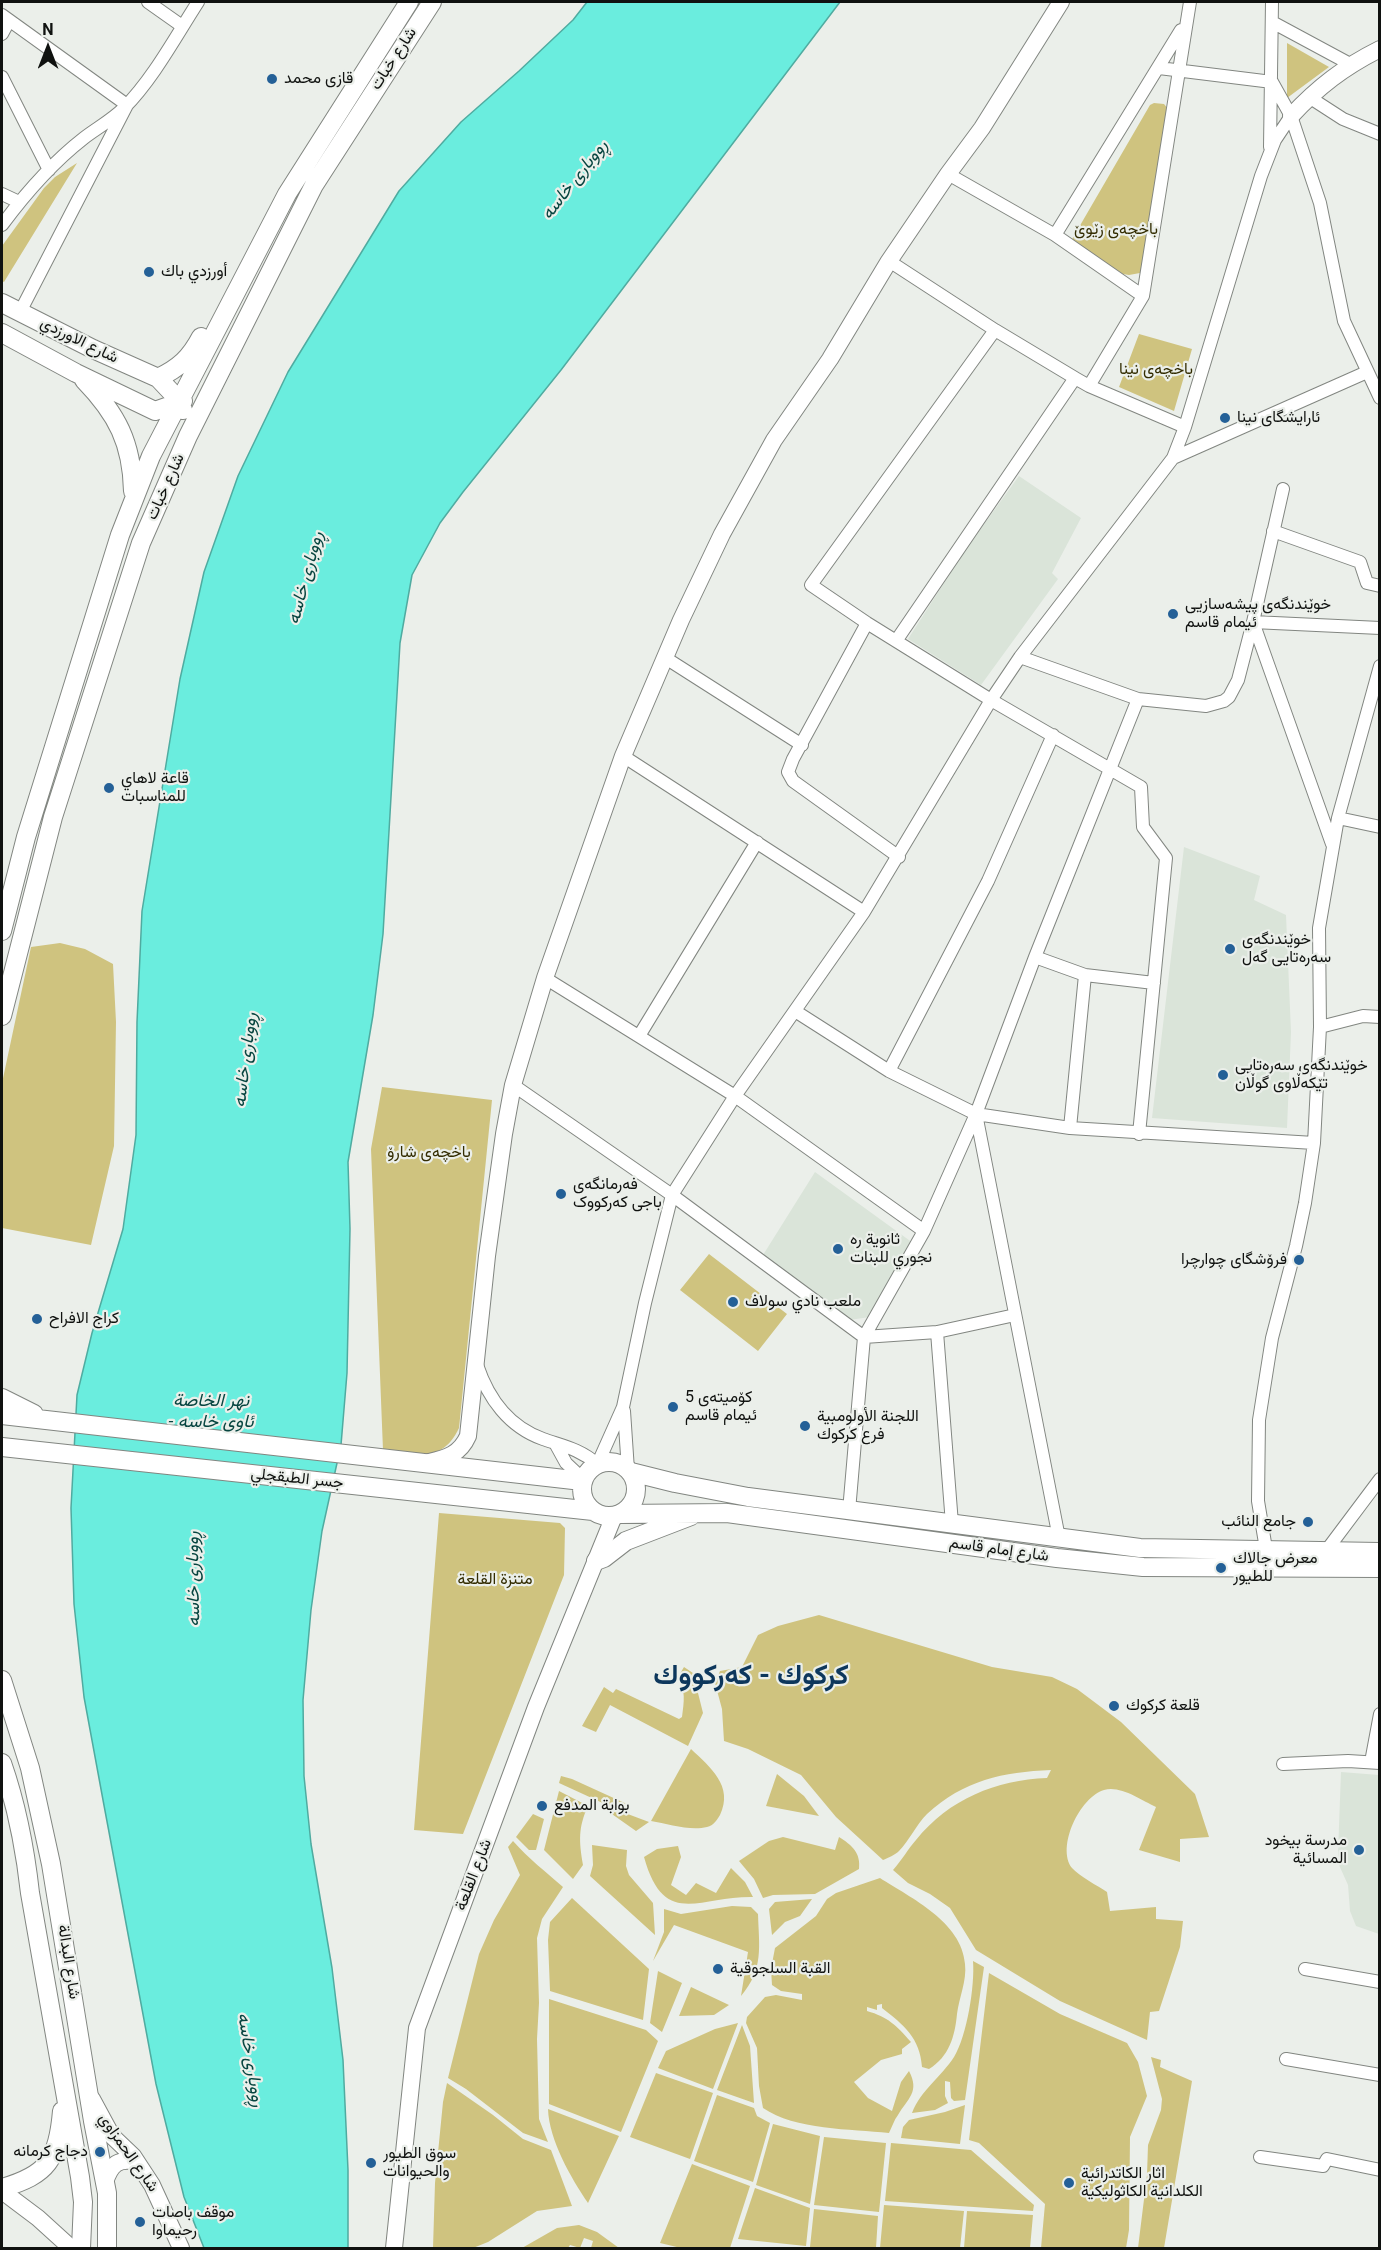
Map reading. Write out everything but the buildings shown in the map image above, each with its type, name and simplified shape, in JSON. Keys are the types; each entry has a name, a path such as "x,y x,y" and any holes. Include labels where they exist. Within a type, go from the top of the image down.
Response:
{"main road":[{"name":"شارع خبات","path":"2,1016 52,818 141,543 188,432 201,387 255,254 305,166 409,2"},
{"name":"شارع خبات","path":"179,402 201,387 314,185 432,2"},
{"path":"188,432 179,402 158,378 184,363 195,348 224,291 241,266 255,254"},
{"name":"شارع الاورزدي","path":"2,303 93,349 158,378"},
{"path":"31,348 42,323"},
{"name":"شارع الاورزدي","path":"2,333 161,417 181,421 188,432"},
{"path":"76,373 105,405 124,436 131,457 133,499"},
{"path":"161,417 179,402"},
{"name":"شارع خبات","path":"2,932 26,837 133,499 151,456 161,417"},
{"path":"2,1398 51,1421"},
{"name":"جسر الطبقجلي","path":"2,1415 583,1480"},
{"name":"جسر الطبقجلي","path":"4,1448 50,1451 593,1511"},
{"path":"614,1462 630,1471 636,1488 635,1496 627,1509 617,1515 606,1516 593,1511 584,1501 581,1487 583,1480 586,1473 598,1464 614,1462"},
{"name":"شارع إمام قاسم","path":"630,1471 714,1491 849,1511 1140,1548 1380,1552"},
{"path":"596,1561 626,1541 699,1512"},
{"name":"شارع إمام قاسم","path":"617,1515 727,1513 1057,1558 1143,1567 1380,1568"},
{"name":"شارع البدالة","path":"2,1680 30,1768 51,1864 107,2193 107,2248"},
{"name":"شارع البدالة","path":"2,1763 11,1789 25,1853 80,2176 83,2224 81,2248"},
{"path":"2,2190 31,2178 42,2171 50,2161 60,2127 62,2079"},
{"path":"83,2224 94,2232 100,2231 106,2223"}],"street":[{"path":"148,2 182,26"},
{"path":"20,312 127,105 198,2"},
{"path":"425,1463 453,1455 465,1444 470,1428 487,1256 513,1085 545,978 623,756 664,657 722,534 774,440 830,359 888,261 982,128 1061,2"},
{"path":"1089,386 1143,296 1189,2"},
{"path":"1270,152 1272,2"},
{"path":"2,34 5,18 127,105"},
{"path":"1272,22 1350,64"},
{"path":"1055,235 1185,24"},
{"path":"477,1364 489,1395 511,1420 539,1438 578,1450 598,1464 624,1407 645,1303 672,1195 735,1096 864,912 991,700 1020,657 1173,458 1185,428 1251,205 1281,129 1309,97 1350,64 1380,49"},
{"path":"1159,68 1272,82"},
{"path":"2,77 49,170"},
{"path":"1272,82 1291,116 1320,204 1344,321 1380,398"},
{"path":"1309,97 1343,119 1380,134"},
{"path":"2,225 19,202 49,170 84,138 113,119 127,105"},
{"path":"948,174 1055,235 1143,296"},
{"path":"2,194 19,202"},
{"path":"888,261 995,330 1089,386 1185,428"},
{"path":"995,330 811,585 867,623 991,700 1141,787 1143,827 1166,858 1139,1134"},
{"path":"1173,458 1367,372"},
{"path":"896,641 1075,378"},
{"path":"1020,657 1138,699 1206,706 1224,701 1229,697 1238,680 1254,622 1283,489"},
{"path":"1273,531 1360,562 1367,582 1380,586"},
{"path":"1254,622 1380,628"},
{"path":"1254,622 1332,845"},
{"path":"867,623 789,765 788,772 793,781 898,857"},
{"path":"664,657 802,745"},
{"path":"1266,1549 1258,1501 1259,1420 1272,1338 1305,1203 1314,1143 1320,1027 1319,928 1338,818 1380,666"},
{"path":"849,1511 864,1337 924,1231 976,1114 1035,957 1138,699"},
{"path":"889,1071 988,881 1053,735"},
{"path":"623,756 864,912"},
{"path":"1338,818 1380,827"},
{"path":"639,1036 757,842"},
{"path":"1035,957 1085,975 1154,984"},
{"path":"1070,1128 1085,975"},
{"path":"545,978 735,1096 924,1231"},
{"path":"795,1011 889,1071 976,1114 1070,1128 1139,1134 1314,1143"},
{"path":"1320,1027 1363,1016 1380,1017"},
{"path":"513,1085 672,1195 864,1337 937,1332 1015,1315"},
{"path":"976,1114 1059,1538"},
{"path":"937,1332 952,1524"},
{"path":"624,1407 630,1471"},
{"path":"555,1443 566,1463 583,1480"},
{"path":"1326,1551 1380,1479"},
{"name":"شارع القلعة","path":"394,2248 417,2028 537,1707 617,1515"},
{"path":"1283,1764 1336,1761 1375,1763 1380,1714"},
{"path":"1305,1969 1380,1982"},
{"path":"1287,2059 1380,2074"},
{"name":"شارع الحمزاوي","path":"89,2091 112,2136 137,2162 153,2185 181,2248"},
{"path":"1260,2157 1323,2166 1327,2159 1380,2170"},
{"path":"105,2182 111,2168 116,2163 124,2160 137,2162"},
{"path":"2,2190 71,2248"}],"shaded area":[{"path":"1019,476 1081,518 1052,573 1058,579 981,685 908,639 966,549"},
{"path":"1184,847 1260,876 1254,900 1286,915 1291,1032 1287,1128 1152,1118"},
{"name":"ثانوية ره نجوري للبنات","path":"815,1172 913,1243 870,1317 849,1320 763,1255"},
{"name":"مدرسة بيخود المسائية","path":"1341,1772 1379,1775 1379,1934 1356,1926 1350,1911 1348,1885 1339,1865"}],"green space":[{"path":"1287,43 1329,67 1287,98"},
{"name":"باخچەی زێوێ","path":"1164,104 1168,109 1143,268 1140,273 1129,275 1123,274 1071,241 1150,105"},
{"path":"77,163 4,282 2,281 2,246 44,188 55,177"},
{"name":"باخچەی نینا","path":"1139,334 1192,349 1174,411 1119,387"},
{"path":"60,943 85,949 113,964 116,1022 114,1146 91,1245 2,1228 2,1083 31,947"},
{"name":"باخچەی شارۆ","path":"382,1087 492,1100 459,1428 445,1447 427,1454 383,1450 371,1149"},
{"name":"ملعب نادي سولاف","path":"709,1254 787,1314 758,1351 680,1290"},
{"name":"متنزة القلعة","path":"439,1513 560,1523 565,1528 564,1575 463,1834 414,1830"},
{"path":"819,1615 992,1667 1052,1677 1077,1689 1121,1722 1195,1794 1209,1837 1180,1839 1180,1862 1139,1850 1156,1807 1117,1790 1104,1790 1095,1794 1079,1812 1069,1836 1068,1859 1072,1868 1107,1892 1110,1911 1156,1907 1156,1919 1183,1921 1180,1947 1159,2011 1150,2012 1147,2040 1060,2001 976,1950 950,1908 930,1894 908,1883 893,1870 913,1843 943,1813 975,1794 992,1788 1047,1778 1051,1770 1000,1776 955,1793 927,1814 899,1851 883,1860 836,1817 801,1775 748,1749 724,1741 722,1709 715,1683 720,1671 742,1667 758,1635 778,1626"},
{"path":"684,1667 693,1673 703,1713 688,1746 610,1705 596,1732 582,1726 604,1687 613,1693 616,1689 679,1719 682,1717 684,1696 678,1677"},
{"path":"691,1749 712,1770 722,1786 724,1805 720,1815 711,1825 700,1828 679,1827 651,1821"},
{"path":"777,1774 804,1796 819,1816 766,1806"},
{"path":"561,1776 629,1805 625,1813 649,1822 636,1831 609,1812 607,1805 559,1783"},
{"path":"559,1791 588,1806 580,1835 583,1865 573,1879 544,1850"},
{"path":"533,1814 544,1819 536,1850 529,1850 516,1837"},
{"path":"783,1837 835,1850 839,1837 855,1850 859,1858 859,1869 815,1894 773,1895 763,1898 754,1879 739,1861 769,1841"},
{"path":"513,1841 563,1887 542,1919 537,1938 539,2119 548,2142 523,2133 448,2078 479,1954 494,1920 520,1875 508,1847"},
{"path":"592,1845 627,1850 626,1866 629,1875 653,1903 655,1935 590,1876 593,1865"},
{"path":"678,1846 681,1857 671,1885 686,1895 696,1883 716,1893 731,1868 745,1882 753,1897 686,1904 673,1901 662,1893 652,1879 644,1857 657,1849"},
{"path":"880,1878 933,1913 955,1936 962,1949 965,1977 950,2045 936,2064 929,2069 922,2067 918,2048 904,2026 882,2008 882,2004 877,2005 877,2010 867,2007 867,2011 891,2022 911,2042 902,2049 902,2054 881,2060 854,2082 868,2098 892,2111 901,2082 909,2071 913,2090 889,2133 807,2125 776,2115 763,2108 757,2048 746,2023 747,2017 765,1997 776,1995 802,2000 802,1994 781,1991 772,1985 771,1969 775,1948 816,1916 827,1899 836,1893"},
{"path":"572,1898 649,1969 643,2020 550,1991 548,1940 550,1922"},
{"path":"812,1899 800,1916 785,1922 772,1935 769,1909 775,1902"},
{"path":"732,1906 751,1907 758,1914 757,1967 741,1996 748,1952 674,1925 653,1961 664,1932 664,1909 681,1914"},
{"path":"973,1961 984,1967 965,2100 954,2101 951,2098 950,2082 945,2081 945,2096 948,2103 935,2110 912,2113 926,2090 949,2064 959,2048 969,2010"},
{"path":"658,1971 682,1983 662,2032 650,2023"},
{"path":"989,1973 1060,2014 1127,2043 1138,2062 1147,2096 1130,2137 1129,2230 1126,2248 1041,2248 1045,2204 979,2143 969,2140"},
{"path":"691,1987 729,2005 714,2015 679,2016"},
{"path":"549,1999 646,2030 658,2041 621,2132 549,2104"},
{"path":"738,2023 713,2089 658,2068 666,2051 715,2029"},
{"path":"742,2025 750,2046 754,2103 717,2090"},
{"path":"1151,2057 1161,2060 1160,2067 1192,2081 1164,2248 1138,2248 1147,2175 1148,2145 1161,2110 1162,2099"},
{"path":"656,2073 713,2093 690,2159 630,2137"},
{"path":"447,2083 523,2139 551,2150 572,2206 537,2211 488,2242 473,2248 433,2248 435,2183"},
{"path":"717,2095 754,2108 757,2116 770,2123 753,2182 694,2161"},
{"path":"965,2105 960,2144 901,2138 903,2127 909,2120"},
{"path":"548,2109 619,2136 588,2203 568,2170 557,2146 549,2121"},
{"path":"773,2124 820,2136 810,2204 756,2185"},
{"path":"824,2137 886,2143 879,2212 814,2205"},
{"path":"891,2143 971,2150 1034,2205 1033,2211 885,2201"},
{"path":"692,2164 750,2186 730,2248 681,2248 660,2243"},
{"path":"755,2188 810,2208 806,2246 738,2239"},
{"path":"884,2205 964,2211 960,2248 880,2248"},
{"path":"814,2209 878,2216 876,2248 810,2247"},
{"path":"967,2211 1033,2215 1030,2248 964,2248"},
{"path":"579,2225 597,2232 619,2248 591,2248 593,2241 584,2238 580,2248 570,2245 568,2248 522,2248 557,2228"}],"water":[{"name":"نهر الخاصة - ئاوی خاسە","path":"587,2 840,2 561,370 463,492 440,523 412,575 400,643 383,934 373,1015 348,1162 350,1229 347,1373 341,1445 322,1531 311,1610 303,1700 304,1776 311,1844 332,1968 343,2060 348,2170 348,2248 204,2248 184,2197 156,2084 84,1697 74,1604 71,1508 77,1395 92,1333 123,1229 136,1135 137,1022 142,911 180,679 204,572 238,476 288,372 399,191 461,122 573,20"}],"place":[{"name":"قازی محمد","path":"272,79"},
{"name":"أورزدي باك","path":"149,272"},
{"name":"ئارایشگای نینا","path":"1225,418"},
{"name":"خوێندنگەی پیشەسازیی ئیمام قاسم","path":"1173,614"},
{"name":"قاعة لاهاي للمناسبات","path":"109,788"},
{"name":"خوێندنگەی سەرەتایی گەل","path":"1230,949"},
{"name":"خوێندنگەی سەرەتایی تێکەڵاوی گوڵان","path":"1223,1075"},
{"name":"فەرمانگەی باجی کەرکووک","path":"561,1194"},
{"name":"ثانوية ره نجوري للبنات","path":"838,1249"},
{"name":"فرۆشگای چوارچرا","path":"1299,1260"},
{"name":"ملعب نادي سولاف","path":"733,1302"},
{"name":"كراج الافراح","path":"37,1319"},
{"name":"کۆمیتەی 5 ئیمام قاسم","path":"673,1407"},
{"name":"اللجنة الأولومبية فرع كركوك","path":"805,1426"},
{"name":"جامع النائب","path":"1308,1522"},
{"name":"معرض جالاك للطيور","path":"1221,1568"},
{"name":"قلعة كركوك","path":"1114,1706"},
{"name":"بوابة المدفع","path":"542,1806"},
{"name":"مدرسة بيخود المسائية","path":"1359,1850"},
{"name":"القبة السلجوقية","path":"718,1969"},
{"name":"دجاج کرمانە","path":"100,2152"},
{"name":"سوق الطيور والحيوانات","path":"371,2163"},
{"name":"اثار الكاتدرائية الكلدانية الكاثوليكية","path":"1069,2183"},
{"name":"موقف باصات رحيماوا","path":"140,2222"}],"district":[{"name":"كركوك - کەرکووك","path":"751,1677"}],"water label":[{"name":"ڕووباری خاسە","path":"575,180"},
{"name":"ڕووباری خاسە","path":"306,578"},
{"name":"ڕووباری خاسە","path":"246,1060"},
{"name":"ڕووباری خاسە","path":"194,1579"},
{"name":"ڕووباری خاسە","path":"250,2060"}]}
